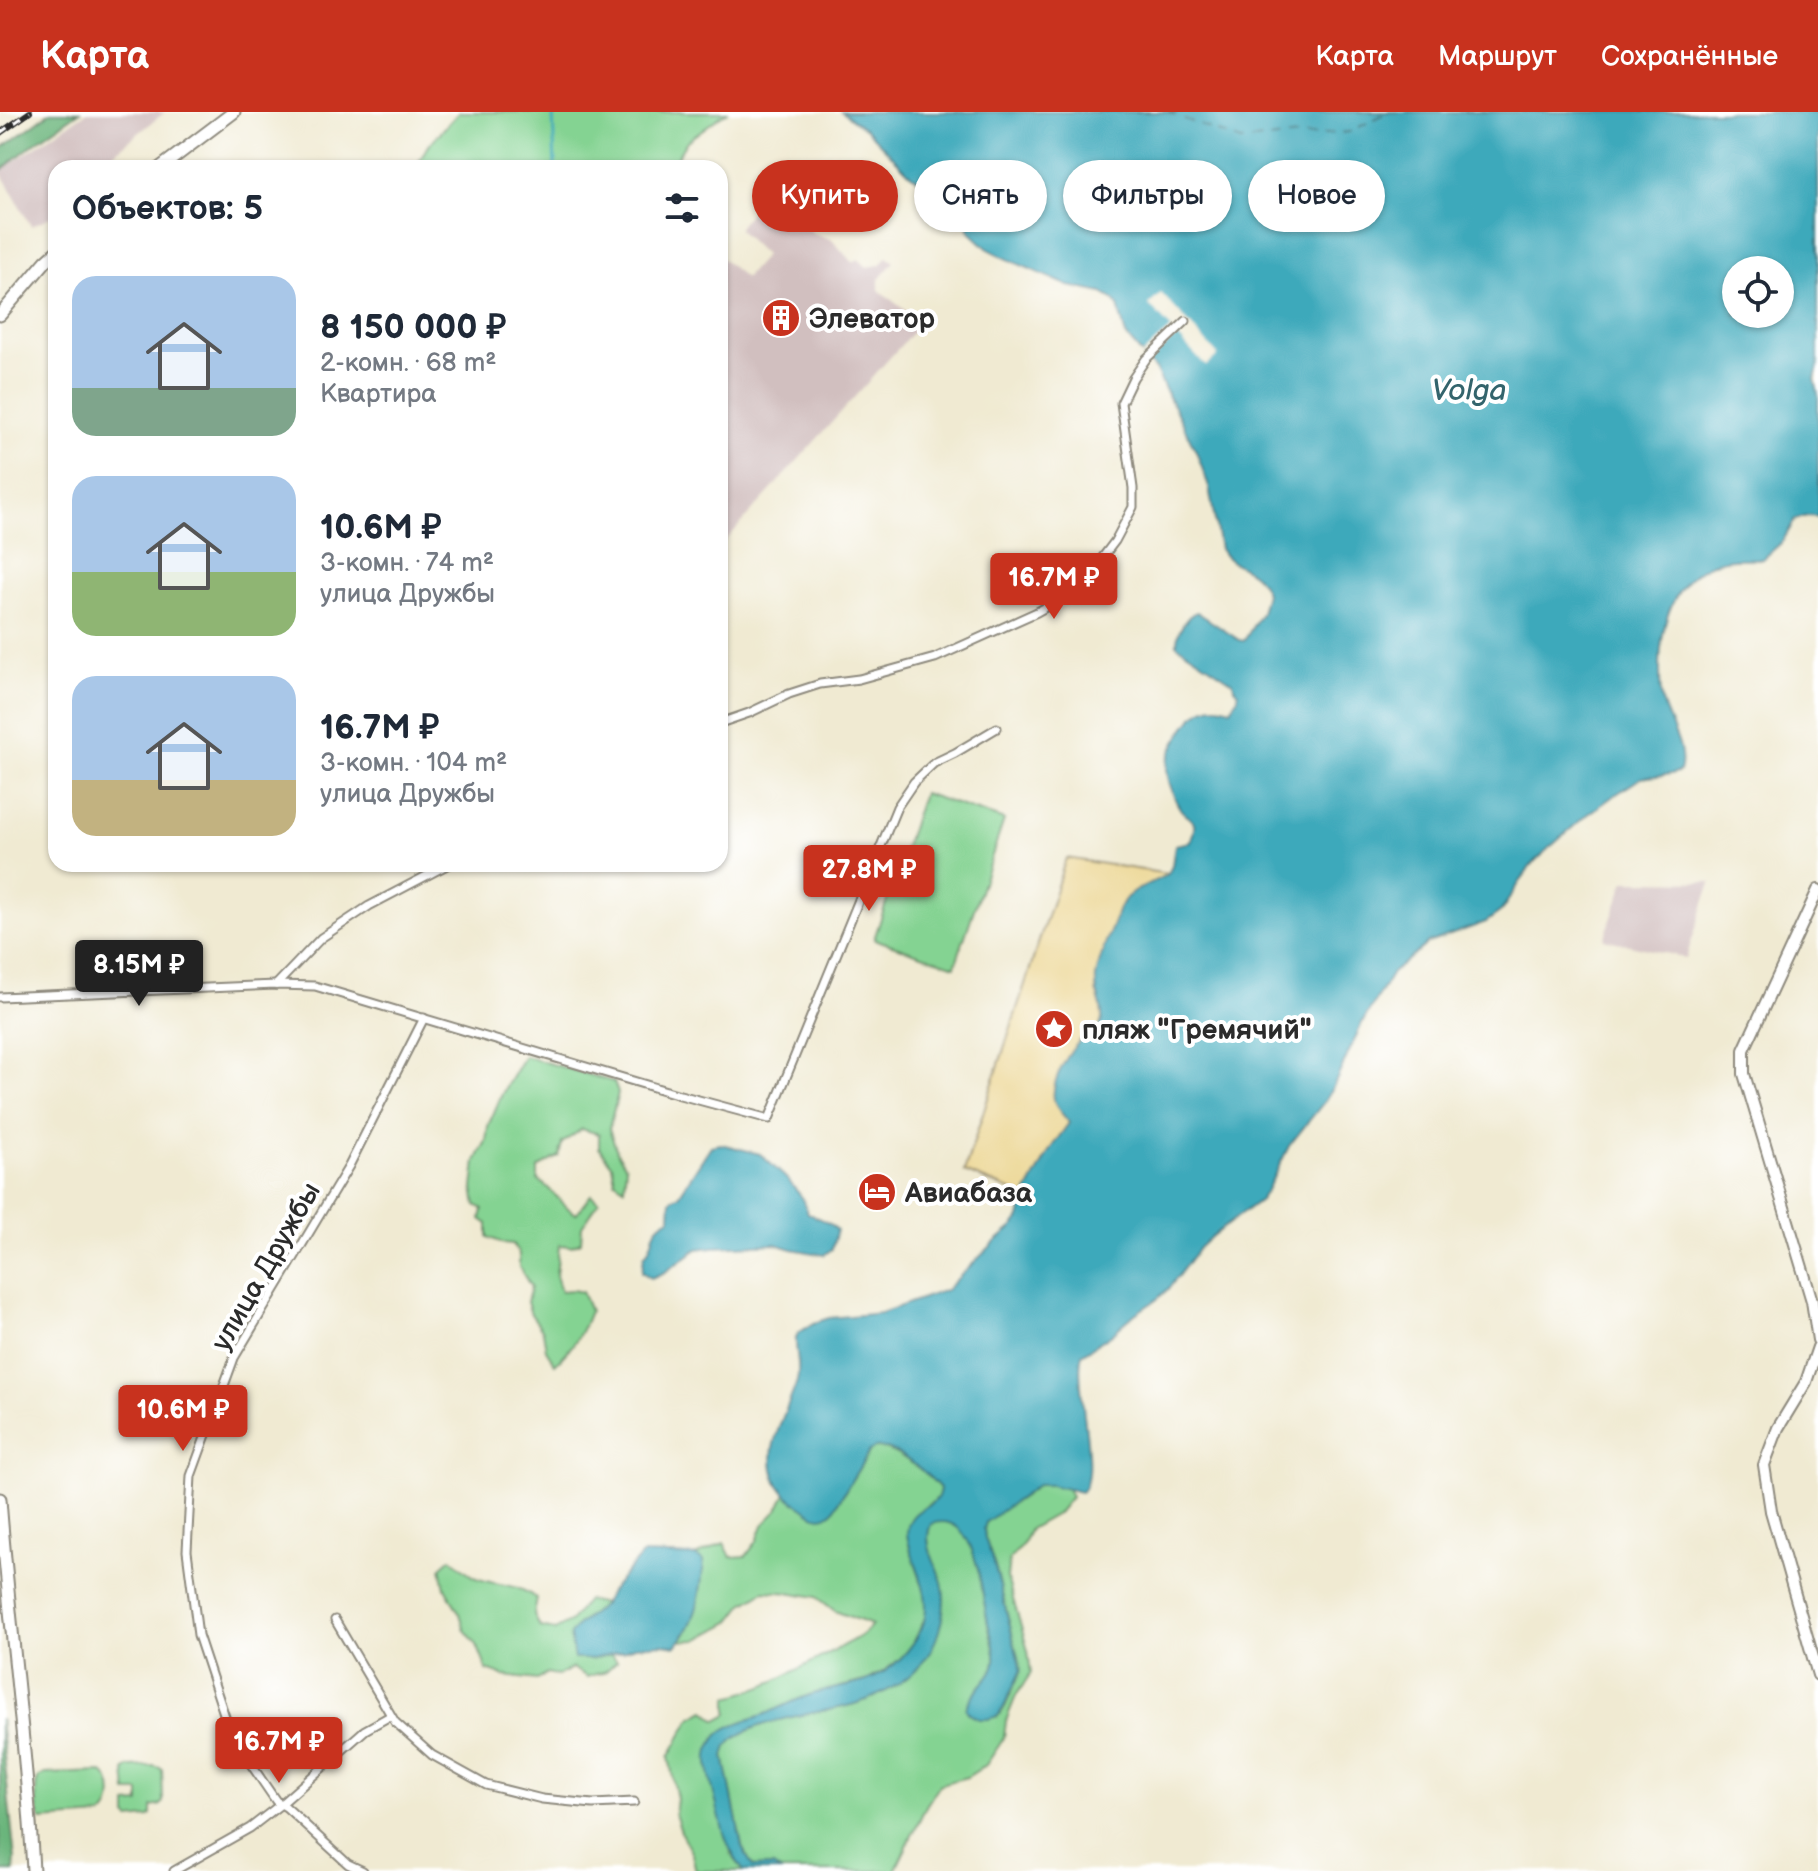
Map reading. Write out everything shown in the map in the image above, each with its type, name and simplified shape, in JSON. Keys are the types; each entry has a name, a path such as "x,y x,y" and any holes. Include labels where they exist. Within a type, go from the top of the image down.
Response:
{"main road":[{"path":"171,160 234,112"},
{"path":"0,315 48,259"},
{"path":"0,1499 33,1871"}],"street":[{"path":"728,720 820,684 859,679 935,658 1037,612 1071,593 1115,541 1133,507 1121,403 1146,359 1186,321"},
{"path":"0,997 315,986 769,1119 897,807 914,782 934,763 997,728"},
{"path":"276,985 321,938 369,906 434,872"},
{"path":"1818,890 1744,1050 1744,1074 1815,1300 1818,1340"},
{"name":"улица Дружбы","path":"363,1871 348,1864 276,1801 231,1735 198,1635 187,1551 191,1476 234,1358 349,1166 424,1018"},
{"path":"1818,1347 1806,1382 1778,1428 1764,1465 1771,1511 1818,1675"},
{"path":"335,1620 390,1716 432,1755 486,1785 542,1799 593,1804 634,1802"},
{"path":"174,1871 250,1828 365,1730 390,1716"}],"shaded area":[{"path":"87,112 165,112 105,160 48,160 48,218 31,226 0,171"},
{"path":"752,210 752,232 812,232 831,239 853,263 858,259 867,267 880,265 887,256 894,262 879,279 879,290 921,323 728,538 728,264 745,278 765,255 738,229"},
{"path":"1625,881 1711,882 1686,958 1604,939"}],"green space":[{"path":"50,112 79,112 0,171 0,150"},
{"path":"459,112 729,112 687,141 675,160 420,160 427,147"},
{"path":"923,793 1004,820 955,966 874,939"},
{"path":"524,1056 614,1082 618,1093 609,1129 626,1166 624,1187 615,1181 612,1165 599,1148 599,1134 582,1129 562,1143 559,1156 538,1168 538,1180 576,1214 591,1195 599,1202 582,1226 581,1242 571,1246 559,1245 556,1276 561,1291 582,1292 590,1311 576,1340 555,1364 546,1350 543,1331 527,1302 531,1287 519,1267 519,1254 513,1244 488,1237 488,1224 481,1219 483,1209 476,1205 473,1188 476,1161 486,1141 488,1126"},
{"path":"874,1448 901,1456 940,1488 937,1499 927,1505 909,1545 927,1598 926,1616 912,1646 884,1671 868,1680 809,1695 741,1722 718,1735 731,1854 744,1871 696,1871 675,1814 677,1799 669,1757 692,1717 705,1710 717,1720 728,1714 728,1697 797,1670 856,1638 872,1625 835,1611 817,1597 764,1591 744,1604 730,1622 697,1640 681,1641 687,1632 704,1562 695,1556 724,1543 731,1557 746,1556 757,1541 763,1525 778,1510 786,1494 814,1515 832,1512"},
{"path":"1038,1485 1067,1488 1071,1497 1058,1513 1030,1529 1009,1560 1007,1578 1028,1651 1031,1673 1016,1696 1006,1721 1004,1738 986,1765 967,1777 940,1784 895,1871 780,1871 773,1866 753,1867 742,1847 724,1756 727,1746 736,1737 764,1724 866,1700 899,1683 918,1667 935,1637 941,1588 928,1544 931,1524 942,1521 954,1523 972,1547 995,1651 992,1677 998,1716 1005,1707 1021,1670 984,1529 986,1522 994,1515"},
{"path":"451,1558 477,1578 514,1587 537,1599 534,1615 540,1627 555,1630 571,1621 587,1600 604,1604 578,1625 592,1659 611,1654 617,1661 606,1671 587,1677 572,1668 558,1676 548,1673 537,1680 504,1676 487,1670 477,1645 465,1630 445,1588 441,1567"},
{"path":"0,1718 15,1859 14,1871 0,1871"},
{"path":"154,1766 162,1769 163,1802 152,1807 149,1817 130,1819 127,1804 140,1803 140,1792 127,1792 125,1770"},
{"path":"102,1772 109,1781 112,1794 109,1807 102,1816 41,1820 36,1792 40,1777 45,1774"}],"sand":[{"name":"пляж \"Гремячий\"","path":"1066,858 1168,874 1136,891 1120,906 1096,977 1101,1006 1100,1027 1079,1041 1066,1061 1060,1111 1069,1123 1051,1148 1025,1196 964,1172"}],"water":[{"name":"Volga","path":"842,112 1818,112 1818,366 1815,379 1818,395 1818,517 1807,516 1795,520 1782,542 1763,559 1732,559 1714,563 1699,570 1678,593 1662,638 1660,678 1662,701 1681,754 1680,771 1641,778 1612,797 1583,818 1530,867 1501,911 1486,922 1428,943 1392,973 1362,1023 1334,1085 1289,1146 1260,1200 1199,1248 1156,1300 1082,1354 1080,1368 1088,1467 1081,1492 1038,1485 986,1522 984,1529 1021,1670 998,1716 979,1719 966,1709 972,1696 991,1673 995,1656 974,1554 958,1528 946,1522 931,1524 929,1546 944,1591 942,1621 926,1658 910,1676 866,1700 764,1724 736,1737 727,1746 724,1756 742,1847 753,1867 773,1866 780,1871 744,1871 732,1854 722,1828 708,1768 711,1747 718,1735 729,1727 807,1696 866,1681 884,1672 906,1652 922,1627 926,1609 922,1582 907,1533 913,1517 935,1500 940,1488 904,1458 888,1449 874,1448 828,1515 815,1515 787,1495 776,1480 772,1466 776,1437 797,1381 796,1337 814,1323 829,1318 881,1313 946,1290 1020,1218 1025,1196 1051,1148 1069,1123 1055,1103 1057,1077 1073,1049 1101,1024 1096,977 1120,906 1135,891 1168,874 1175,845 1190,842 1194,824 1178,806 1170,785 1167,769 1171,753 1187,725 1200,711 1213,706 1231,709 1238,697 1233,682 1177,645 1180,631 1189,617 1197,612 1244,641 1261,613 1266,593 1256,577 1231,561 1220,549 1209,487 1196,451 1155,369 1126,336 1114,300 1102,293 1069,286 1005,258 987,248 970,232 1047,232 1047,160 914,160 914,177 867,130"},
{"path":"721,1144 760,1154 787,1179 801,1196 808,1213 837,1230 832,1249 824,1255 776,1244 713,1247 697,1249 651,1278 642,1272 644,1256 654,1233 670,1218 671,1200 679,1195 711,1146"},
{"path":"643,1554 695,1556 704,1561 697,1606 684,1636 676,1646 635,1646 592,1659 574,1659 570,1635 604,1604 611,1590"}],"pier":[{"path":"1161,293 1218,355 1206,366 1177,336 1149,362 1142,355 1171,328 1149,305"}],"waterway":[{"path":"553,112 555,160"}],"ferry route":[{"path":"1167,112 1241,141 1349,132 1388,112"}],"railway":[{"path":"0,133 30,112"}],"place":[{"name":"Элеватор","path":"781,318"},
{"name":"пляж \"Гремячий\"","path":"1054,1029"},
{"name":"Авиабаза","path":"877,1192"}]}
